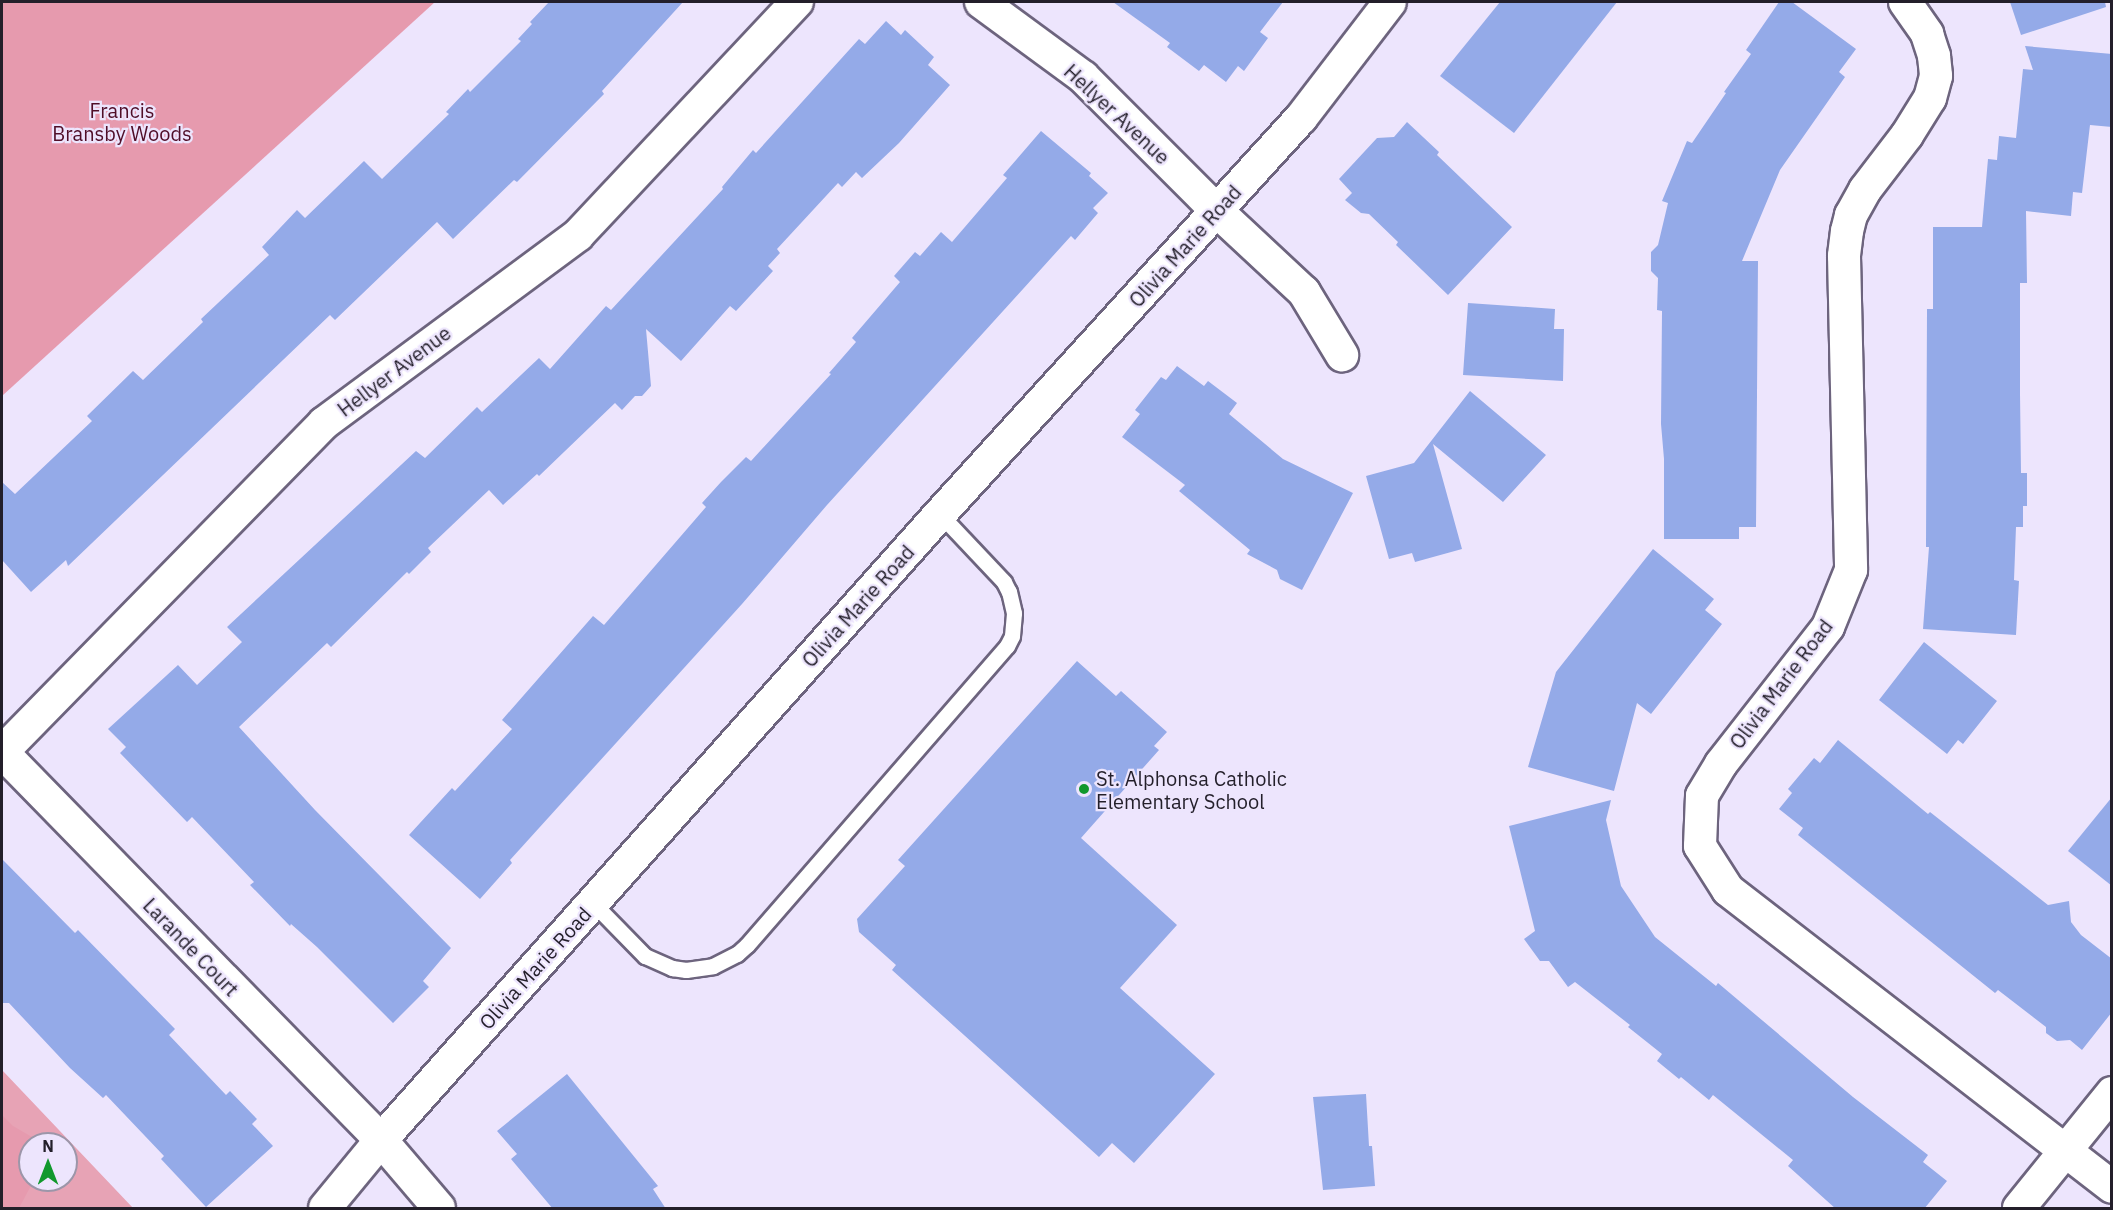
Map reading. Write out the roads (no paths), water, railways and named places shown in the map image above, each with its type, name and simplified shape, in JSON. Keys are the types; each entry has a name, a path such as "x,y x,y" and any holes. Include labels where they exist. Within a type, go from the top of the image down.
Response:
{"street":[{"name":"Hellyer Avenue","path":"2,752 324,423 578,235 797,2"},
{"name":"Hellyer Avenue","path":"981,2 1083,77 1217,211 1304,292 1342,355"},
{"name":"Olivia Marie Road","path":"325,1209 381,1140 940,514 1300,118 1390,2"},
{"name":"Olivia Marie Road","path":"1905,2 1927,34 1934,56 1936,76 1930,98 1907,135 1865,190 1851,215 1847,231 1844,256 1851,570 1828,627 1721,764 1702,796 1700,846 1728,890 2066,1149 2112,1187"},
{"name":"Larande Court","path":"2,752 381,1140 440,1209"},
{"path":"2019,1209 2112,1093"}],"lane":[{"path":"594,904 645,956 672,968 686,970 713,966 737,954 755,936 1007,646 1012,636 1014,613 1004,582 940,514"}],"place":[{"name":"St. Alphonsa Catholic Elementary School","path":"1084,789"}],"park label":[{"name":"Francis Bransby Woods","path":"122,122"}]}
